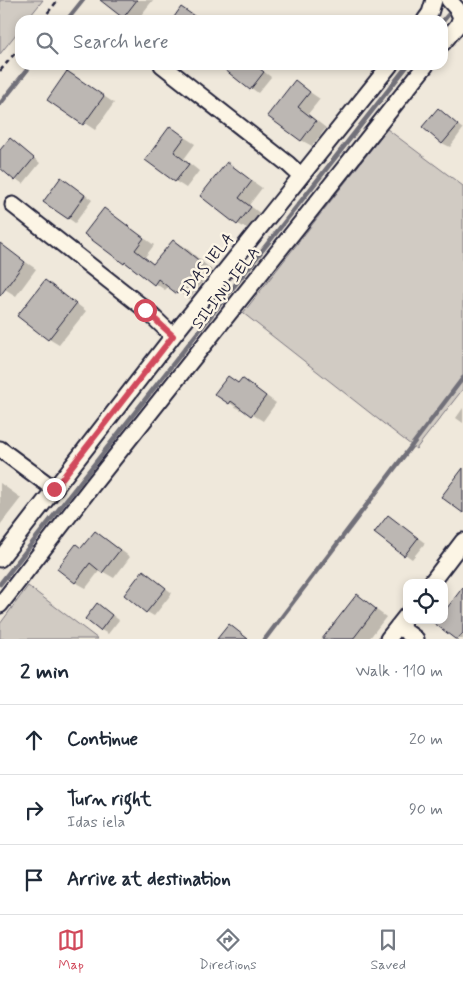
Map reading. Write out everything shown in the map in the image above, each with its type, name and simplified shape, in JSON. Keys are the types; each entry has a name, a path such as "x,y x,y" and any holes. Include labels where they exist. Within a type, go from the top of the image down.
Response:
{"street":[{"path":"429,15 434,0"},
{"path":"448,37 458,25 461,17 449,0"},
{"path":"168,70 301,176"},
{"name":"IDAS IELA","path":"0,558 173,336 386,70"},
{"name":"SILIŅU IELA","path":"0,605 422,70"},
{"path":"13,205 145,310 173,336"},
{"path":"0,449 54,489"},
{"path":"434,579 463,541"},
{"path":"388,639 403,620"},
{"path":"406,624 416,639"}],"path":[{"path":"46,15 58,0"},
{"path":"0,71 15,53"}],"shaded area":[{"path":"0,0 43,0 31,15 15,15 15,35 0,54"},
{"path":"387,129 463,186 463,389 416,449 243,313"},
{"path":"28,586 98,639 0,639 0,624"}],"building":[{"path":"100,0 137,0 125,15 119,15"},
{"path":"181,7 193,15 175,15"},
{"path":"225,70 261,70 264,72 250,90"},
{"path":"67,71 104,96 83,125 47,100"},
{"path":"295,80 310,92 298,107 316,121 301,141 267,116"},
{"path":"438,108 458,125 442,144 422,127"},
{"path":"170,126 185,137 174,152 189,164 175,182 145,160"},
{"path":"10,138 34,158 15,181 0,168 0,150"},
{"path":"227,162 252,181 239,198 251,207 237,225 200,196"},
{"path":"61,177 85,195 68,219 43,202"},
{"path":"104,208 144,238 135,250 153,264 173,240 202,263 177,294 158,279 154,285 125,262 124,264 84,234"},
{"path":"0,243 25,262 0,296"},
{"path":"45,280 76,304 48,340 17,316"},
{"path":"228,376 238,383 242,378 266,396 251,416 231,401 229,404 214,394"},
{"path":"463,468 463,513 441,497"},
{"path":"388,515 418,538 404,556 374,533"},
{"path":"95,531 120,550 102,573 90,563 75,583 57,569 76,544 81,548"},
{"path":"143,570 166,588 146,613 124,595"},
{"path":"463,587 463,633 458,639 455,639 435,624 448,624 448,607"},
{"path":"357,594 376,609 353,639 322,639"},
{"path":"97,603 112,615 100,631 85,619"},
{"path":"229,624 248,639 217,639"}],"waterway":[{"path":"71,15 83,0"},
{"path":"0,104 27,70"},
{"path":"0,584 404,70"},
{"path":"265,639 463,378"}],"route":[{"path":"54,489 173,336 145,310"}]}
